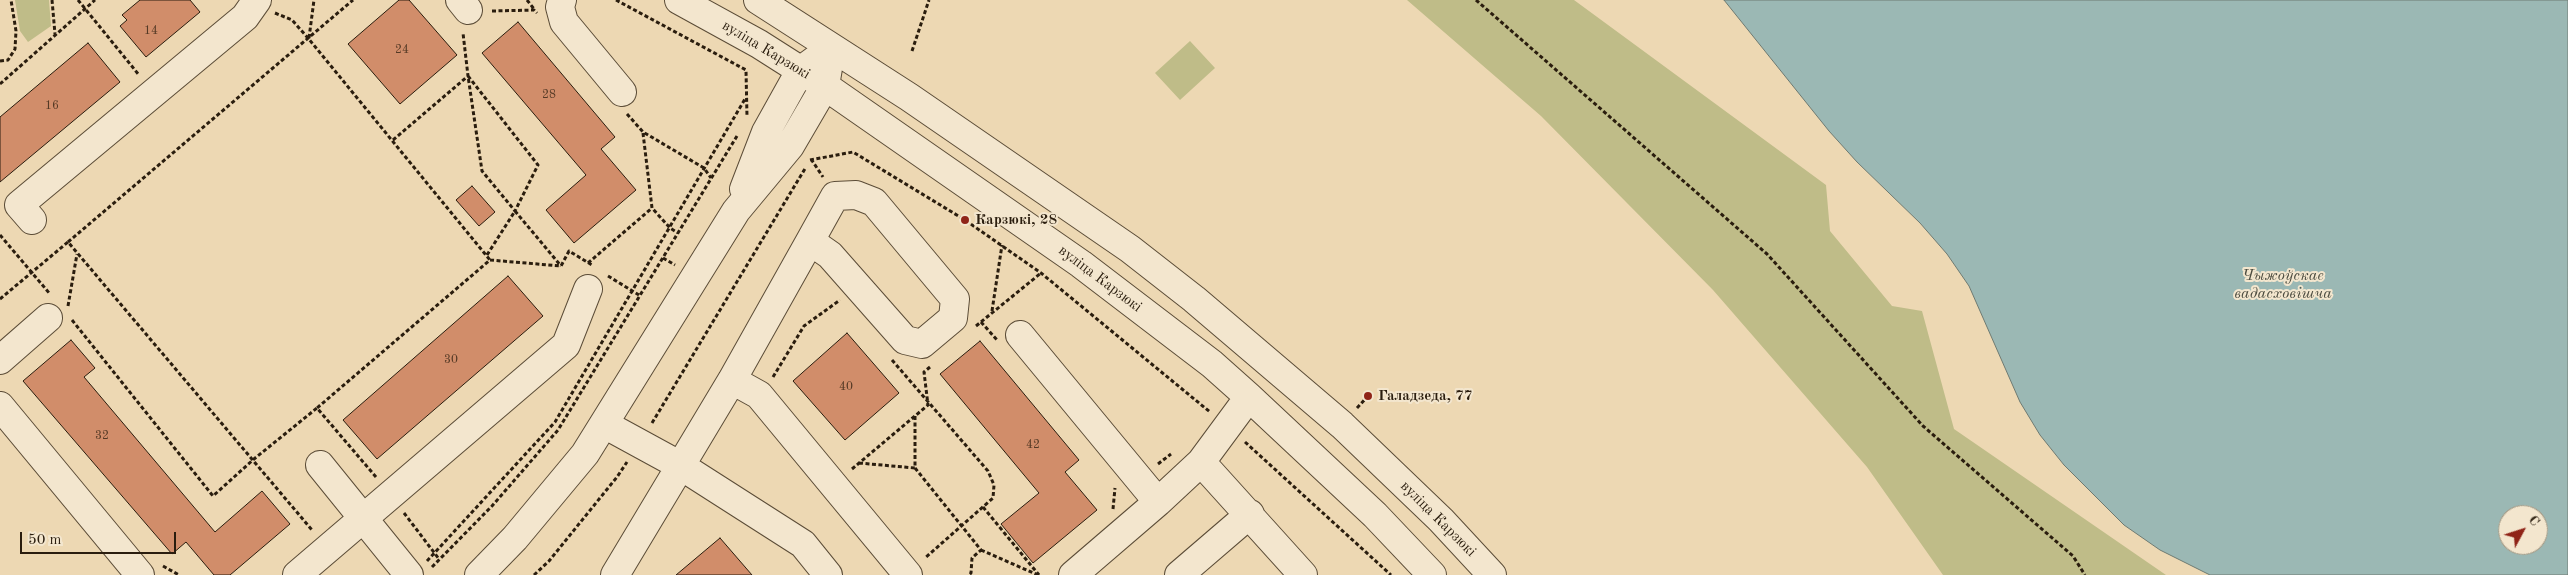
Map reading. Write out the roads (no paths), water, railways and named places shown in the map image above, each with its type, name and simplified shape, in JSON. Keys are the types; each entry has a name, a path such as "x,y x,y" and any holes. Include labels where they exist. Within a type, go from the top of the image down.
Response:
{"street":[{"path":"562,0 560,8 564,22 623,101"},
{"name":"вуліца Карзюкі","path":"679,0 759,44 825,86 1081,264 1212,364 1375,515 1432,575"},
{"name":"вуліца Карзюкі","path":"758,0 832,47 1130,249 1194,299 1342,425 1440,520 1492,575"},
{"path":"32,220 19,205 245,17 255,2"},
{"path":"736,211 766,132 800,71 832,47"},
{"path":"479,575 515,538 580,461 736,211 790,146 825,86 832,47"},
{"path":"615,575 732,380 835,196 856,195 874,202 955,299 953,318 922,344 906,340 830,255 810,241"},
{"path":"297,575 390,493 566,344 594,273"},
{"path":"0,360 60,312"},
{"path":"1020,335 1158,502"},
{"path":"732,380 759,395 916,567"},
{"path":"1073,575 1158,502 1201,462 1249,397"},
{"path":"0,406 140,575"},
{"path":"604,424 638,445 681,466 803,544 828,575"},
{"path":"1201,462 1250,514 1303,575"},
{"path":"320,465 363,517 419,572"},
{"path":"1179,575 1250,514"}],"water":[{"name":"Чыжоўскае вадасховішча","path":"1724,0 2568,0 2568,575 2210,575 2160,550 2124,525 2064,465 2040,435 2020,402 1969,286 1947,254 1920,223 1857,162 1829,131"}],"place":[{"name":"Карзюкі, 28","path":"965,220"},
{"name":"Галадзеда, 77","path":"1368,396"}]}
